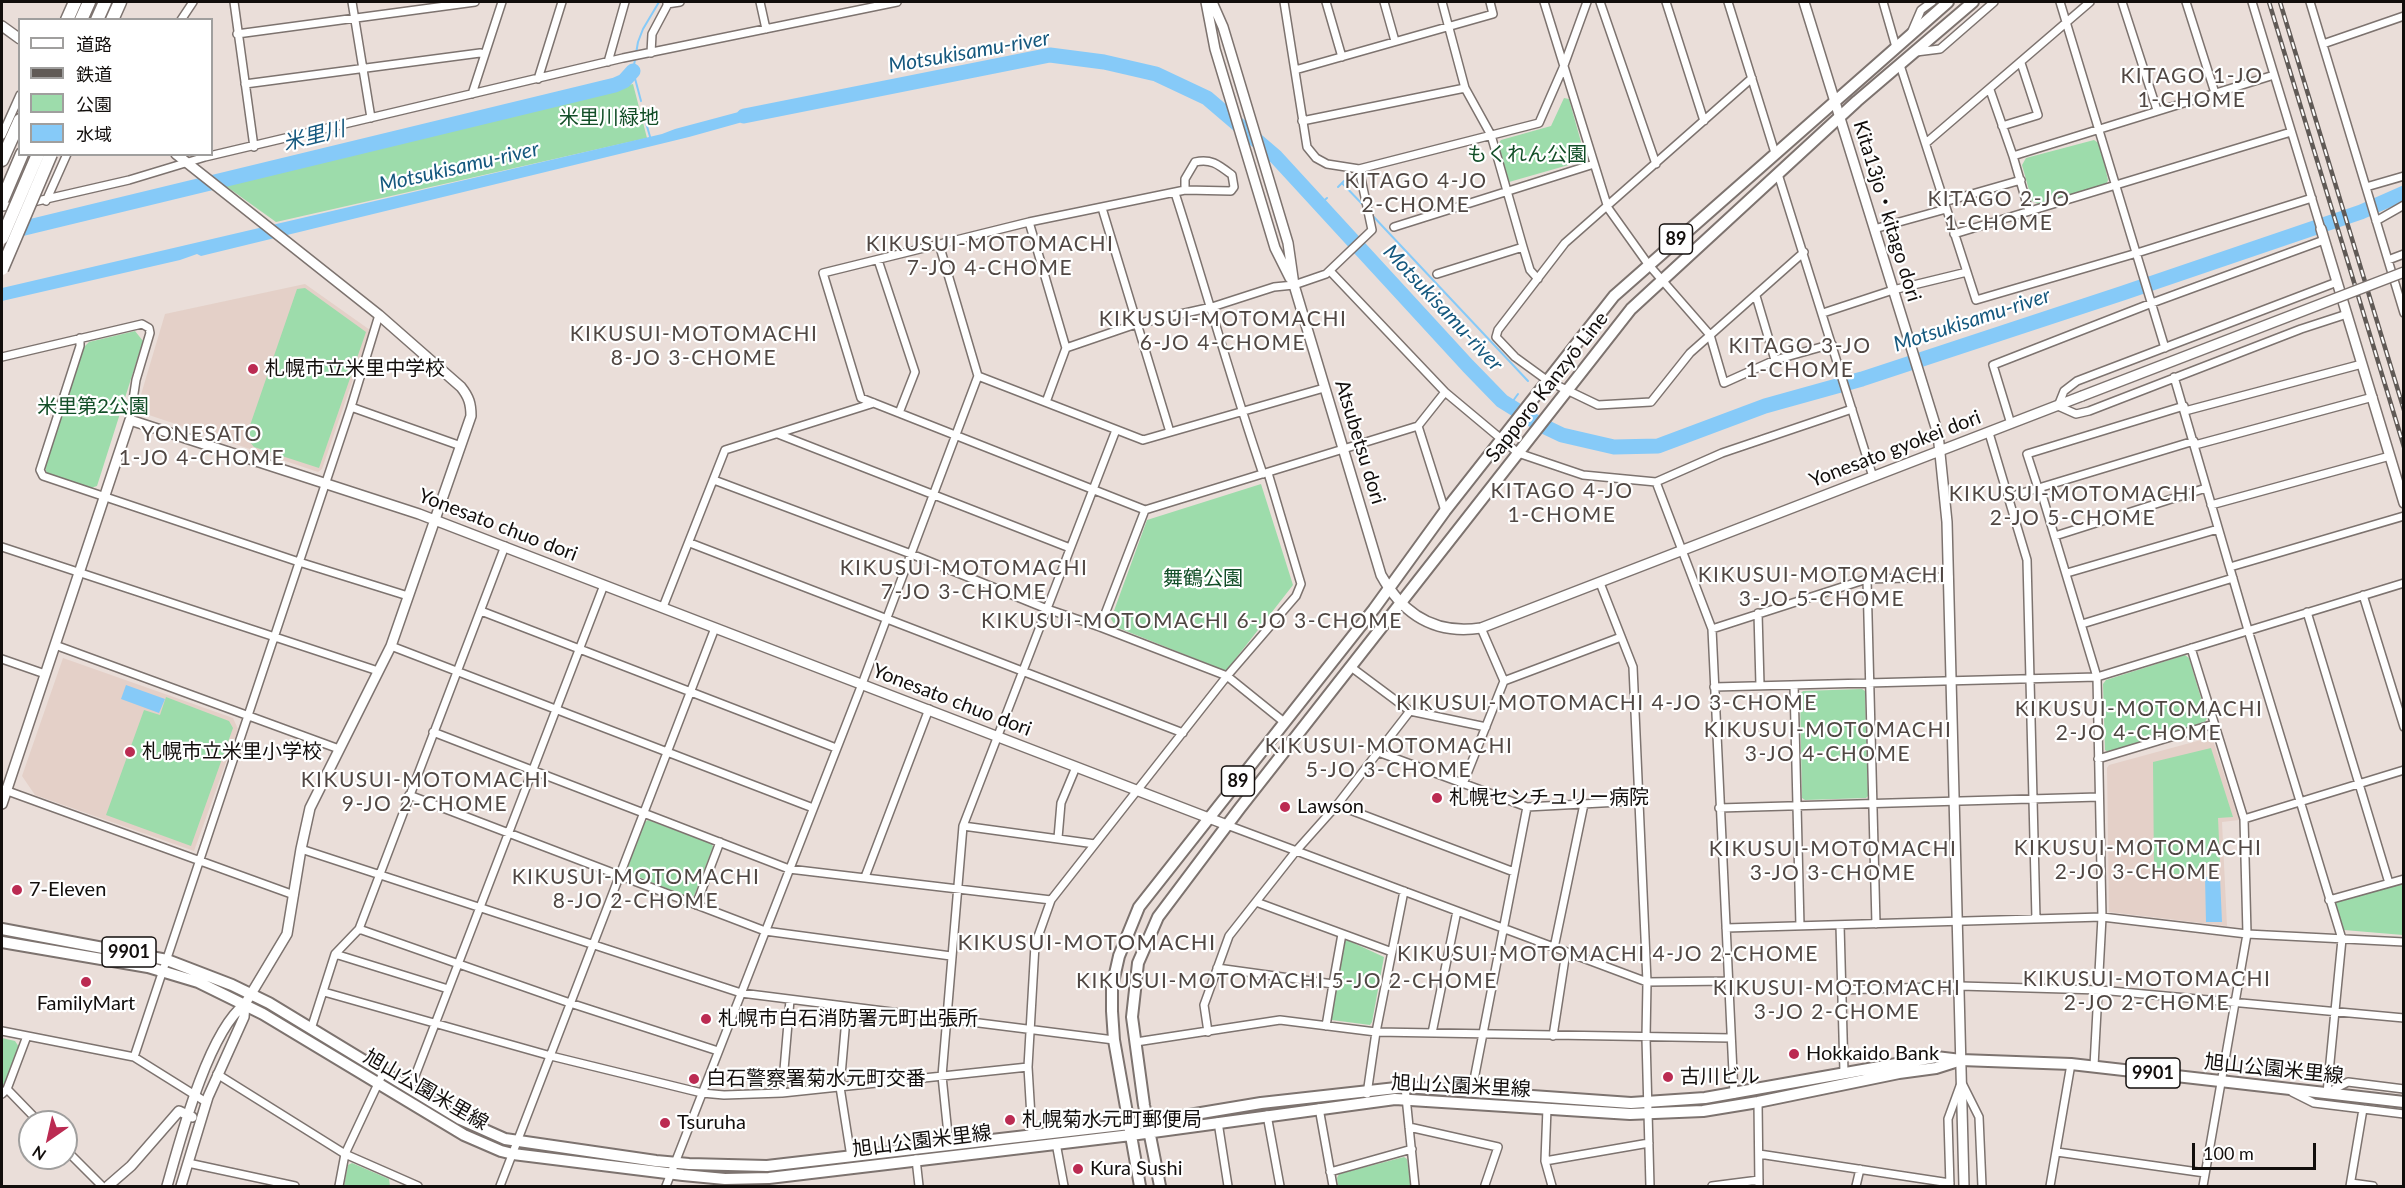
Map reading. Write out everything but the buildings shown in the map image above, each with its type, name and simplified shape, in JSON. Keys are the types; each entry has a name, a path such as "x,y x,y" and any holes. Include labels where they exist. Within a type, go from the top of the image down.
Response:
{"highway":[{"path":"68,18 75,2"},
{"path":"82,18 89,2"},
{"path":"98,18 105,2"},
{"path":"113,18 120,2"},
{"path":"2,160 18,124"},
{"path":"2,201 21,156"},
{"path":"2,238 37,156"},
{"path":"2,269 50,156"}],"main road":[{"name":"Sapporo Kanzyō Line","path":"1138,1183 1114,1040 1112,987 1125,937 1144,900 1614,296 1948,2"},
{"name":"Sapporo Kanzyō Line","path":"1161,1184 1149,1127 1132,1017 1138,963 1150,932 1172,897 1631,309 1839,118 1972,2"},
{"name":"旭山公園米里線","path":"2,929 166,966 198,982 248,999 268,1003 477,1128 517,1142 675,1162 767,1167 851,1157 1056,1143 1131,1135 1149,1127 1261,1103 1367,1097 1547,1108 1648,1108 1936,1057 2094,1066 2403,1102"},
{"name":"旭山公園米里線","path":"2,942 148,967 166,966"},
{"name":"旭山公園米里線","path":"248,999 464,1136 513,1154 670,1174 769,1182 916,1154 949,1144 1128,1124 1149,1127 1218,1122 1319,1108 1405,1087 1472,1090 1648,1108 1703,1111 1936,1068 1961,1060"}],"street":[{"path":"182,18 193,2"},
{"path":"234,2 254,147"},
{"path":"352,2 371,118"},
{"path":"237,34 475,2"},
{"path":"472,94 502,2"},
{"path":"537,79 561,2"},
{"path":"608,62 625,2"},
{"path":"649,54 652,34 668,3 680,2"},
{"path":"760,2 766,29"},
{"path":"2,207 46,201 129,180 186,162 623,58 897,2"},
{"name":"Atsubetsu dori","path":"1206,2 1215,49 1275,248 1294,285"},
{"name":"Atsubetsu dori","path":"1212,2 1223,27 1288,243 1294,285 1378,566 1388,588 1401,604"},
{"path":"1284,2 1307,147 1316,158 1327,164 1359,169 1539,123 1563,68 1587,2"},
{"path":"1326,2 1342,57"},
{"path":"1384,2 1395,41"},
{"path":"1442,2 1465,88 1491,135 1530,270 1538,279"},
{"path":"1295,70 1492,14 1490,2"},
{"path":"1544,2 1608,208 1648,264 1710,335 1724,383 1775,360 1832,344"},
{"path":"1600,2 1656,164"},
{"path":"1666,2 1704,121"},
{"path":"1728,2 1775,153"},
{"name":"Kita13jo・kitago dori","path":"1804,2 1910,342 1941,451 1947,522 1964,1186"},
{"path":"1883,2 1896,46"},
{"path":"1910,36 1921,10 1932,2"},
{"path":"1916,52 1940,49 1994,2"},
{"path":"2060,2 2100,127 2165,348"},
{"path":"1926,143 2090,2"},
{"path":"2122,2 2157,110"},
{"path":"2186,2 2215,93"},
{"path":"2252,2 2373,397 2403,503"},
{"path":"2310,2 2373,212 2401,294 2403,313"},
{"path":"2323,44 2403,16"},
{"path":"2,26 18,38"},
{"path":"244,84 485,54"},
{"path":"2002,126 2038,115 2021,63"},
{"path":"1900,65 1976,300 2312,198"},
{"path":"2013,156 2100,127 2274,75"},
{"path":"1752,78 1608,208 1565,243 1496,335 1515,357 1548,381 1598,405 1651,402 1690,353 1804,252"},
{"path":"1302,121 1465,88"},
{"path":"1990,90 2021,180 2029,211"},
{"path":"2,135 18,99"},
{"path":"1954,234 2291,132"},
{"path":"46,201 66,156"},
{"path":"167,1186 188,1115 212,1055 234,1012 248,999 287,934 310,808 391,646 471,416 469,398 461,387 379,315 179,156"},
{"path":"1185,190 1185,179 1195,162 1205,160 1217,163 1232,175 1234,187 1231,192 1185,190 1029,222 824,273 861,398 1145,510 1418,426 1445,392"},
{"path":"1394,227 1594,164"},
{"path":"1066,348 1136,324 1212,307 1274,287 1294,285 1330,271 1369,235 1372,227 1359,169"},
{"path":"1778,174 1873,477"},
{"path":"2366,189 2403,176"},
{"path":"1874,229 2021,180"},
{"path":"1032,1134 1028,1067 1035,945 1051,900 1227,676 1296,596 1300,584 1265,474 1242,413 1212,307 1175,193"},
{"path":"2376,221 2403,205"},
{"path":"1102,208 1170,432"},
{"path":"1029,222 1066,348 1046,402"},
{"path":"2011,424 1993,365 2152,303 2324,240"},
{"path":"666,1186 862,684 957,437 978,376 939,244"},
{"path":"1437,274 1523,247"},
{"path":"2388,260 2403,254"},
{"path":"878,260 915,372 899,413"},
{"path":"1330,271 1445,392 1501,441 1518,453 1583,475 1656,482 1722,453 1852,409"},
{"path":"1823,313 1893,290 1967,272"},
{"name":"Yonesato gyokei dori","path":"1401,604 1419,618 1439,627 1460,630 1481,628 2403,272"},
{"path":"2337,282 2077,381 2064,392 2058,406 2076,414 2089,411 2347,314"},
{"path":"1756,296 1775,360"},
{"path":"134,1056 166,966 351,407 379,315"},
{"path":"2,357 142,324 148,328 150,333 136,380 130,420 4,790 2,804"},
{"path":"80,338 80,346 40,470 44,476 298,562 408,596"},
{"path":"2094,1066 2100,990 2102,918 2097,677 2067,573 2027,454 2185,409 2362,364"},
{"path":"978,376 1143,440 1324,388"},
{"path":"2175,377 2211,506 2342,939 2327,1093"},
{"path":"2009,497 2195,443 2373,397"},
{"path":"663,607 725,450 874,403"},
{"path":"351,407 461,446"},
{"name":"Yonesato chuo dori","path":"130,420 325,483 505,546 1227,825"},
{"path":"1418,426 1445,511"},
{"path":"949,1144 942,1076 963,826 1116,430"},
{"path":"1989,432 2027,560 2036,919"},
{"path":"777,434 1070,548"},
{"path":"2211,506 2390,456"},
{"path":"714,480 1227,676 1284,722"},
{"path":"1656,482 1712,628 1734,1094"},
{"path":"2055,536 2206,488"},
{"path":"1100,627 1145,510"},
{"path":"2230,567 2403,516"},
{"path":"2067,573 2218,529"},
{"path":"690,543 1184,732"},
{"path":"311,1029 335,954 359,929 408,795 505,546"},
{"path":"2,547 378,671"},
{"path":"1712,628 1867,579 1948,576"},
{"path":"2082,624 2233,578"},
{"path":"1867,579 1876,924"},
{"path":"1600,583 1633,667 1647,982 1646,1038 1650,1186"},
{"path":"1714,687 2097,677 2403,583"},
{"path":"410,1089 604,585"},
{"path":"2363,595 2403,727"},
{"path":"480,611 837,748"},
{"path":"2307,612 2389,883"},
{"path":"1758,613 1760,685"},
{"path":"500,1186 715,628"},
{"path":"1463,784 1504,681 1481,628"},
{"path":"1504,681 1621,637"},
{"path":"55,645 339,749"},
{"path":"391,646 813,808"},
{"path":"2191,648 2244,819 2247,934 2203,1186"},
{"path":"2,659 45,675"},
{"path":"1351,667 1410,711 1486,727"},
{"path":"1794,685 1800,926"},
{"path":"865,878 929,709"},
{"path":"1208,1032 1203,1005 1229,936 1296,851 1337,805 1410,711"},
{"path":"2098,759 2214,724"},
{"path":"433,732 789,869 1051,900"},
{"path":"1378,752 1527,807 1638,801"},
{"path":"1058,838 1061,803 1076,767"},
{"path":"2244,819 2403,770"},
{"path":"4,790 294,895"},
{"path":"408,795 765,931 951,956"},
{"path":"1719,808 2099,797"},
{"path":"1554,948 1584,804"},
{"path":"1337,805 1514,872"},
{"path":"1472,1090 1527,807"},
{"path":"1227,825 1647,982 1729,981"},
{"path":"963,826 1095,844"},
{"path":"696,905 720,842"},
{"path":"301,849 741,993 1114,1040"},
{"path":"2329,900 2403,879"},
{"path":"1367,1097 1376,1032 1404,891"},
{"path":"1256,903 1392,952"},
{"path":"1432,1033 1457,911"},
{"path":"1726,928 2102,918 2247,934 2403,942"},
{"path":"1840,925 1844,1072"},
{"path":"359,929 570,1003 718,1051"},
{"path":"1326,1026 1342,934"},
{"path":"1553,1036 1566,952"},
{"path":"335,954 448,988"},
{"path":"1217,968 1333,984"},
{"path":"1842,990 1960,986 2100,990 2403,1018"},
{"path":"324,992 551,1056 702,1093 723,1095 783,1093 1028,1067"},
{"path":"181,1186 206,1102 244,1017 248,999"},
{"path":"783,1093 790,1000"},
{"path":"847,1007 840,1087 851,1157"},
{"path":"1136,1042 1280,1020 1376,1032 1731,1038"},
{"path":"2,1031 134,1056 206,1102"},
{"path":"25,1110 4,1091 27,1036"},
{"path":"2050,1186 2071,1064"},
{"path":"339,1186 345,1154 383,1072"},
{"path":"217,1074 345,1154 418,1186"},
{"path":"1759,1154 1950,1185 1948,1119 1962,1082"},
{"path":"1962,1082 1979,1117 1982,1186"},
{"path":"2327,1093 2348,1082 2403,1089"},
{"path":"1405,1087 1415,1186"},
{"path":"2286,1089 2314,1103 2403,1114"},
{"path":"1712,1186 1759,1183 1758,1102"},
{"path":"1319,1108 1333,1186"},
{"path":"1547,1108 1545,1161 1552,1186"},
{"path":"2363,1109 2350,1185 2373,1186"},
{"path":"108,1186 131,1166 179,1111 200,1120"},
{"path":"1267,1115 1280,1186"},
{"path":"1218,1122 1228,1186"},
{"path":"1409,1127 1498,1147 1484,1186"},
{"path":"1056,1143 1064,1186"},
{"path":"1545,1161 1649,1143"},
{"path":"1330,1172 1412,1149"},
{"path":"2057,1152 2205,1173"},
{"path":"916,1154 919,1186"},
{"path":"78,1161 102,1186"},
{"path":"188,1162 295,1186"},
{"path":"1856,1186 1860,1169"},
{"path":"395,1186 397,1177"}],"shaded area":[{"name":"札幌市立米里中学校","path":"305,284 370,330 322,469 318,472 140,412 137,408 165,314"},
{"name":"札幌市立米里小学校","path":"63,658 233,718 238,729 194,851 35,795 22,776"},
{"path":"2212,737 2239,820 2222,822 2227,926 2109,912 2107,768 2109,765"}],"green space":[{"name":"米里川緑地","path":"633,84 647,138 276,222 223,184"},
{"name":"もくれん公園","path":"1564,98 1569,99 1586,160 1509,182 1497,145 1501,140 1551,126"},
{"path":"2094,140 2100,144 2108,180 2106,185 2038,204 2032,201 2022,165 2026,158"},
{"path":"305,288 366,332 319,468 254,447 246,437 297,289"},
{"name":"米里第2公園","path":"135,331 143,341 97,486 91,488 47,473 45,468 84,347 89,342"},
{"name":"舞鶴公園","path":"1261,484 1293,585 1226,671 1116,627 1111,619 1147,520"},
{"path":"2185,655 2189,658 2207,718 2205,722 2108,752 2105,750 2103,684 2106,680"},
{"path":"1862,689 1865,691 1868,796 1866,798 1805,800 1802,798 1800,694 1803,691"},
{"path":"166,697 229,721 233,728 191,846 106,815 144,710 160,715"},
{"path":"2211,748 2233,817 2218,818 2220,863 2199,863 2199,874 2154,874 2153,762"},
{"path":"648,820 712,844 713,847 694,896 691,898 629,873 627,869 645,822"},
{"path":"2403,882 2403,935 2344,930 2334,901"},
{"path":"1347,940 1384,957 1370,1025 1330,1018 1343,942"},
{"path":"2,1038 15,1041 19,1047 2,1089"},
{"path":"1404,1157 1407,1159 1411,1186 1338,1186 1339,1174"},
{"path":"352,1163 389,1179 390,1186 344,1186 348,1165"}],"water":[{"path":"761,106 764,116 689,137 201,256 197,254 180,260 2,301 2,288 662,134"},
{"path":"126,685 165,699 159,713 121,699"},
{"path":"2205,877 2220,877 2222,922 2206,922"}],"waterway":[{"path":"641,101 633,71 638,42 659,2"},
{"name":"Motsukisamu-river","path":"744,116 1050,55 1104,62 1156,74 1207,98 1276,157 1502,401 1562,435 1614,447 1658,446 1765,406 1862,379 2123,293 2361,212 2404,193"},
{"name":"米里川","path":"8,232 615,85 624,81 633,71"},
{"path":"646,123 651,140"},
{"path":"1338,187 1344,181"},
{"path":"1342,183 1365,207"},
{"path":"1320,204 1327,198"},
{"path":"1371,214 1528,381"},
{"path":"1510,405 1518,394"}],"railway":[{"path":"2269,2 2404,447"},
{"path":"2280,2 2404,410"}],"place":[{"name":"札幌市立米里中学校","path":"253,369"},
{"name":"札幌市立米里小学校","path":"130,752"},
{"name":"札幌センチュリー病院","path":"1437,798"},
{"name":"Lawson","path":"1285,807"},
{"name":"7-Eleven","path":"17,890"},
{"name":"FamilyMart","path":"86,982"},
{"name":"札幌市白石消防署元町出張所","path":"706,1019"},
{"name":"Hokkaido Bank","path":"1794,1054"},
{"name":"古川ビル","path":"1668,1077"},
{"name":"白石警察署菊水元町交番","path":"694,1079"},
{"name":"札幌菊水元町郵便局","path":"1010,1120"},
{"name":"Tsuruha","path":"665,1123"},
{"name":"Kura Sushi","path":"1078,1169"}],"district":[{"name":"KITAGO 1-JO 1-CHOME","path":"2192,88"},
{"name":"KITAGO 4-JO 2-CHOME","path":"1416,193"},
{"name":"KITAGO 2-JO 1-CHOME","path":"1999,211"},
{"name":"KIKUSUI-MOTOMACHI 7-JO 4-CHOME","path":"990,256"},
{"name":"KIKUSUI-MOTOMACHI 6-JO 4-CHOME","path":"1223,331"},
{"name":"KIKUSUI-MOTOMACHI 8-JO 3-CHOME","path":"694,346"},
{"name":"KITAGO 3-JO 1-CHOME","path":"1800,358"},
{"name":"YONESATO 1-JO 4-CHOME","path":"202,446"},
{"name":"KITAGO 4-JO 1-CHOME","path":"1562,503"},
{"name":"KIKUSUI-MOTOMACHI 2-JO 5-CHOME","path":"2073,506"},
{"name":"KIKUSUI-MOTOMACHI 7-JO 3-CHOME","path":"964,580"},
{"name":"KIKUSUI-MOTOMACHI 3-JO 5-CHOME","path":"1822,587"},
{"name":"KIKUSUI-MOTOMACHI 6-JO 3-CHOME","path":"1192,621"},
{"name":"KIKUSUI-MOTOMACHI 4-JO 3-CHOME","path":"1607,703"},
{"name":"KIKUSUI-MOTOMACHI 2-JO 4-CHOME","path":"2139,721"},
{"name":"KIKUSUI-MOTOMACHI 3-JO 4-CHOME","path":"1828,742"},
{"name":"KIKUSUI-MOTOMACHI 5-JO 3-CHOME","path":"1389,758"},
{"name":"KIKUSUI-MOTOMACHI 9-JO 2-CHOME","path":"425,792"},
{"name":"KIKUSUI-MOTOMACHI 2-JO 3-CHOME","path":"2138,860"},
{"name":"KIKUSUI-MOTOMACHI 3-JO 3-CHOME","path":"1833,861"},
{"name":"KIKUSUI-MOTOMACHI 8-JO 2-CHOME","path":"636,889"},
{"name":"KIKUSUI-MOTOMACHI","path":"1087,943"},
{"name":"KIKUSUI-MOTOMACHI 4-JO 2-CHOME","path":"1608,954"},
{"name":"KIKUSUI-MOTOMACHI 5-JO 2-CHOME","path":"1287,981"},
{"name":"KIKUSUI-MOTOMACHI 2-JO 2-CHOME","path":"2147,991"},
{"name":"KIKUSUI-MOTOMACHI 3-JO 2-CHOME","path":"1837,1000"}]}
